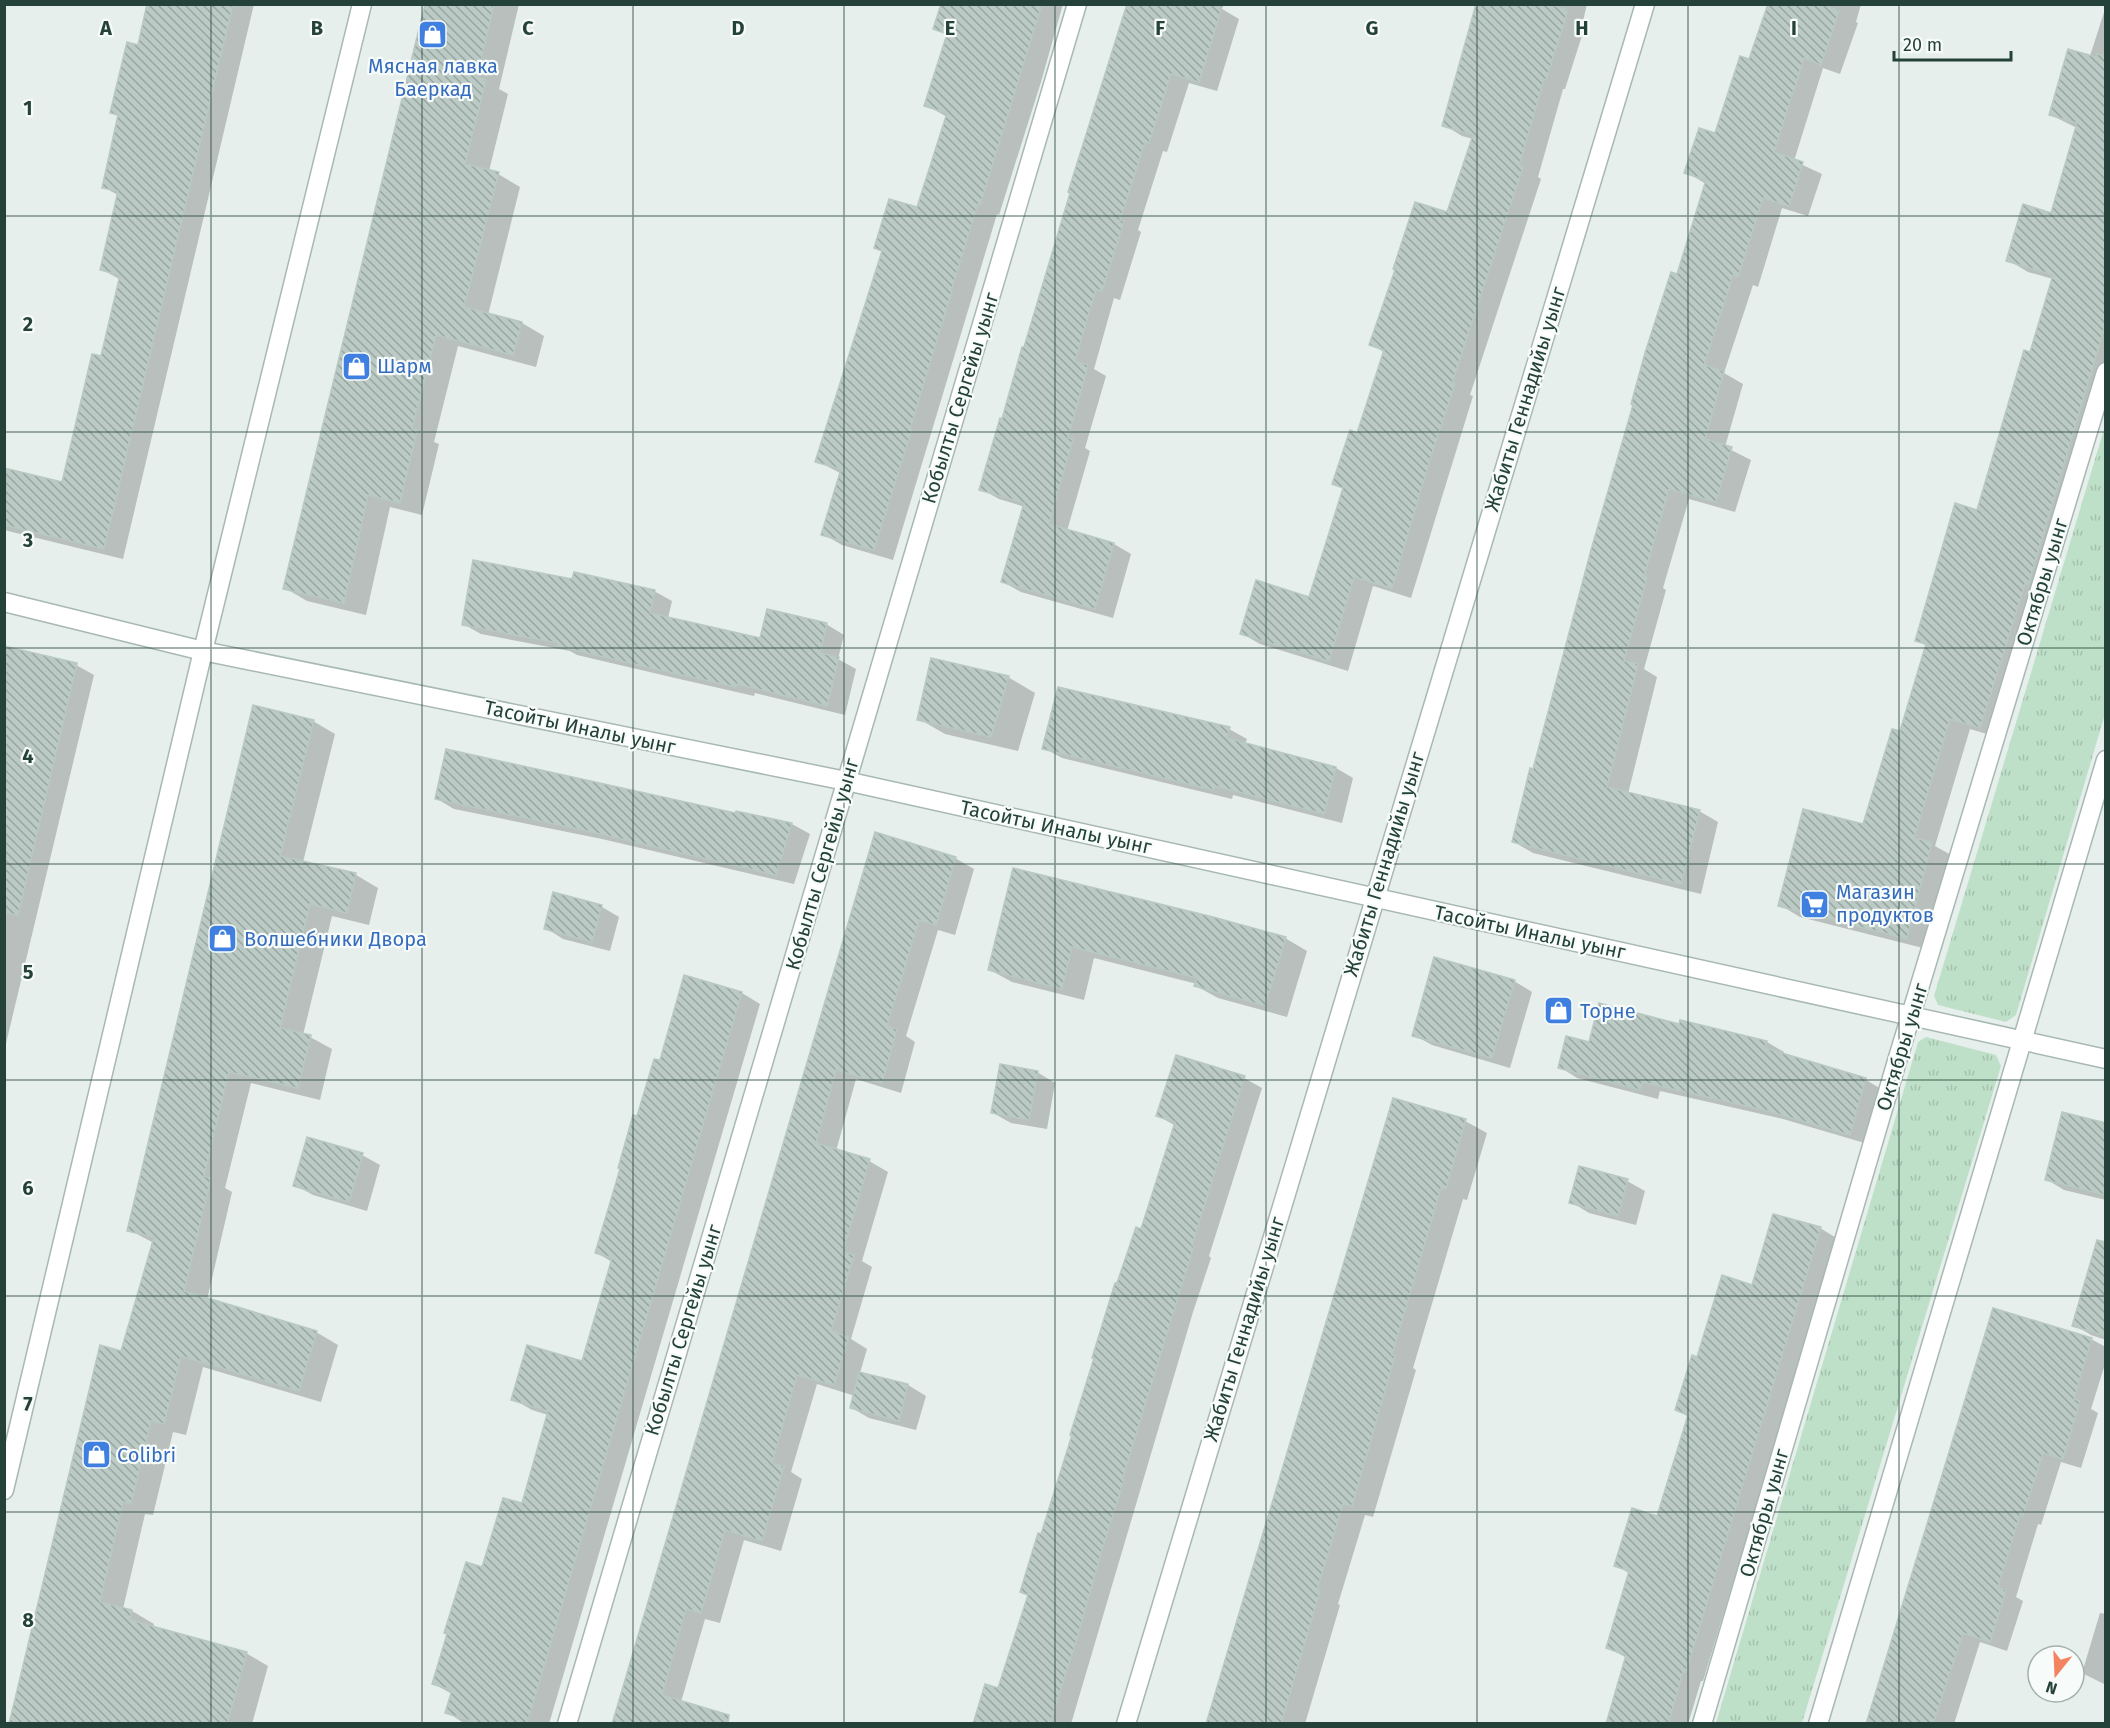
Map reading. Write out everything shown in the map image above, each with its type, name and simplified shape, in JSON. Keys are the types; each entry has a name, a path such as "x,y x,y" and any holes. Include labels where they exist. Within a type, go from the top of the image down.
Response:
{"street":[{"path":"4,1490 203,651 362,4"},
{"name":"Кобылты Сергейы уынг","path":"567,1724 1077,4"},
{"name":"Жабиты Геннадийы уынг","path":"1126,1724 1373,898 1645,4"},
{"name":"Октябры уынг","path":"1702,1724 1911,1016 2106,372"},
{"name":"Тасойты Иналы уынг","path":"4,602 203,651 846,781 2106,1059"},
{"path":"1818,1724 2106,760"}],"green space":[{"path":"2105,426 2105,714 2016,1015 2006,1022 1938,1005 1934,996"},
{"path":"1926,1037 1996,1055 2001,1066 1802,1723 1716,1723 1918,1042"}],"building":[{"path":"147,4 233,4 104,549 4,525 4,468 62,482 92,354 101,356 120,275 100,270 118,191 102,188 118,115 110,113 127,42 138,45"},
{"path":"425,4 494,4 477,77 486,80 465,164 499,172 464,307 522,322 513,355 436,335 412,429 417,430 400,503 368,495 344,603 283,589"},
{"path":"941,4 1042,4 951,291 910,429 912,429 874,550 821,535 841,469 815,462 882,251 874,248 889,199 917,207 947,113 924,106 947,34 933,29"},
{"path":"1127,4 1223,4 1199,82 1171,74 1149,143 1145,142 1120,220 1124,221 1102,291 1096,289 1075,361 1088,365 1068,438 1073,439 1049,524 1114,543 1095,609 1001,582 1024,503 979,490"},
{"path":"1476,4 1549,4 1568,10 1546,80 1544,79 1519,166 1523,167 1452,383 1455,384 1392,588 1354,577 1329,661 1240,634 1256,580 1309,597 1343,488 1332,484 1350,430 1357,433 1384,350 1369,345 1415,202 1447,212 1473,135 1442,126"},
{"path":"1768,4 1822,4 1839,11 1821,65 1804,58 1774,152 1803,162 1789,206 1763,198 1738,277 1733,275 1704,365 1724,371 1705,439 1732,447 1716,502 1669,489 1644,576 1647,577 1624,661 1638,664 1607,787 1700,810 1681,884 1512,842 1530,768 1533,769 1591,550 1633,405 1631,404 1645,353 1671,272 1677,274 1706,180 1684,173 1699,128 1715,133 1740,56 1749,59"},
{"path":"2068,49 2096,57 2097,54 2106,56 2106,322 2028,585 2025,584 1980,728 1950,719 1914,838 1932,842 1907,939 1778,906 1803,809 1863,824 1892,729 1900,731 1926,644 1915,641 1955,503 1977,510 2024,350 2030,352 2053,275 2006,261 2023,204 2051,213 2077,123 2049,115"},
{"path":"473,560 572,579 574,572 655,590 650,613 760,638 767,609 827,623 820,653 839,657 827,706 737,684 736,687 557,646 558,643 462,625"},
{"path":"4,646 77,663 18,915 4,913"},
{"path":"931,658 1009,676 991,737 917,720"},
{"path":"1058,687 1230,727 1227,738 1336,767 1324,814 1215,786 1214,790 1042,749"},
{"path":"253,705 314,720 280,856 356,873 347,913 310,904 280,1028 311,1035 298,1088 229,1072 204,1176 211,1178 184,1291 317,1331 299,1391 181,1356 164,1424 151,1421 131,1504 123,1502 100,1602 132,1610 130,1620 247,1652 227,1724 9,1724 100,1345 121,1351 154,1237 127,1231"},
{"path":"446,749 735,813 736,811 792,823 776,875 583,830 435,799"},
{"path":"875,832 956,857 936,925 919,920 887,1026 897,1029 882,1083 836,1070 816,1143 870,1159 843,1252 854,1255 831,1331 849,1337 834,1385 797,1375 772,1463 784,1466 762,1541 725,1530 701,1613 686,1609 662,1695 729,1715 728,1724 612,1724"},
{"path":"1013,868 1286,937 1265,1006 1194,986 1197,978 1072,947 1062,989 988,970"},
{"path":"553,892 602,905 592,942 544,929"},
{"path":"1434,957 1515,980 1492,1058 1412,1036"},
{"path":"684,975 742,992 527,1724 481,1724 445,1713 452,1690 432,1684 447,1634 444,1633 466,1562 482,1567 503,1498 522,1503 548,1411 511,1400 527,1345 582,1361 612,1258 595,1253 620,1169 618,1168 633,1115 637,1116 654,1059 660,1060"},
{"path":"1599,1003 1679,1024 1680,1020 1767,1041 1765,1048 1866,1078 1850,1135 1764,1110 1642,1082 1640,1090 1558,1068 1566,1036 1589,1042"},
{"path":"1176,1055 1245,1076 1192,1245 1194,1246 1122,1480 1124,1480 1078,1635 1050,1724 973,1724 985,1684 998,1688 1028,1595 1020,1592 1072,1435 1070,1435 1115,1283 1117,1283 1136,1227 1141,1229 1175,1122 1156,1116"},
{"path":"1000,1064 1038,1071 1029,1120 991,1113"},
{"path":"1393,1098 1466,1119 1446,1189 1441,1188 1392,1355 1395,1356 1352,1506 1343,1504 1281,1724 1206,1724"},
{"path":"2062,1112 2106,1123 2106,1195 2045,1180"},
{"path":"307,1137 363,1153 349,1202 293,1186"},
{"path":"1579,1166 1628,1179 1618,1216 1569,1203"},
{"path":"1773,1214 1821,1227 1686,1672 1683,1672 1668,1724 1606,1724 1626,1655 1606,1648 1629,1571 1614,1566 1632,1508 1657,1516 1688,1415 1675,1410 1692,1355 1697,1357 1722,1275 1752,1285"},
{"path":"2097,1240 2106,1242 2106,1336 2072,1326"},
{"path":"1993,1308 2092,1338 2074,1399 2080,1401 2063,1459 2043,1453 2023,1516 2020,1515 1998,1587 2006,1590 1990,1642 1963,1633 1933,1724 1866,1724"},
{"path":"859,1372 908,1384 899,1421 850,1408"}],"place":[{"name":"Мясная лавка Баеркад","path":"433,35"},
{"name":"Шарм","path":"356,366"},
{"name":"Магазин продуктов","path":"1815,904"},
{"name":"Волшебники Двора","path":"223,939"},
{"name":"Торне","path":"1559,1011"},
{"name":"Colibri","path":"96,1455"}]}
